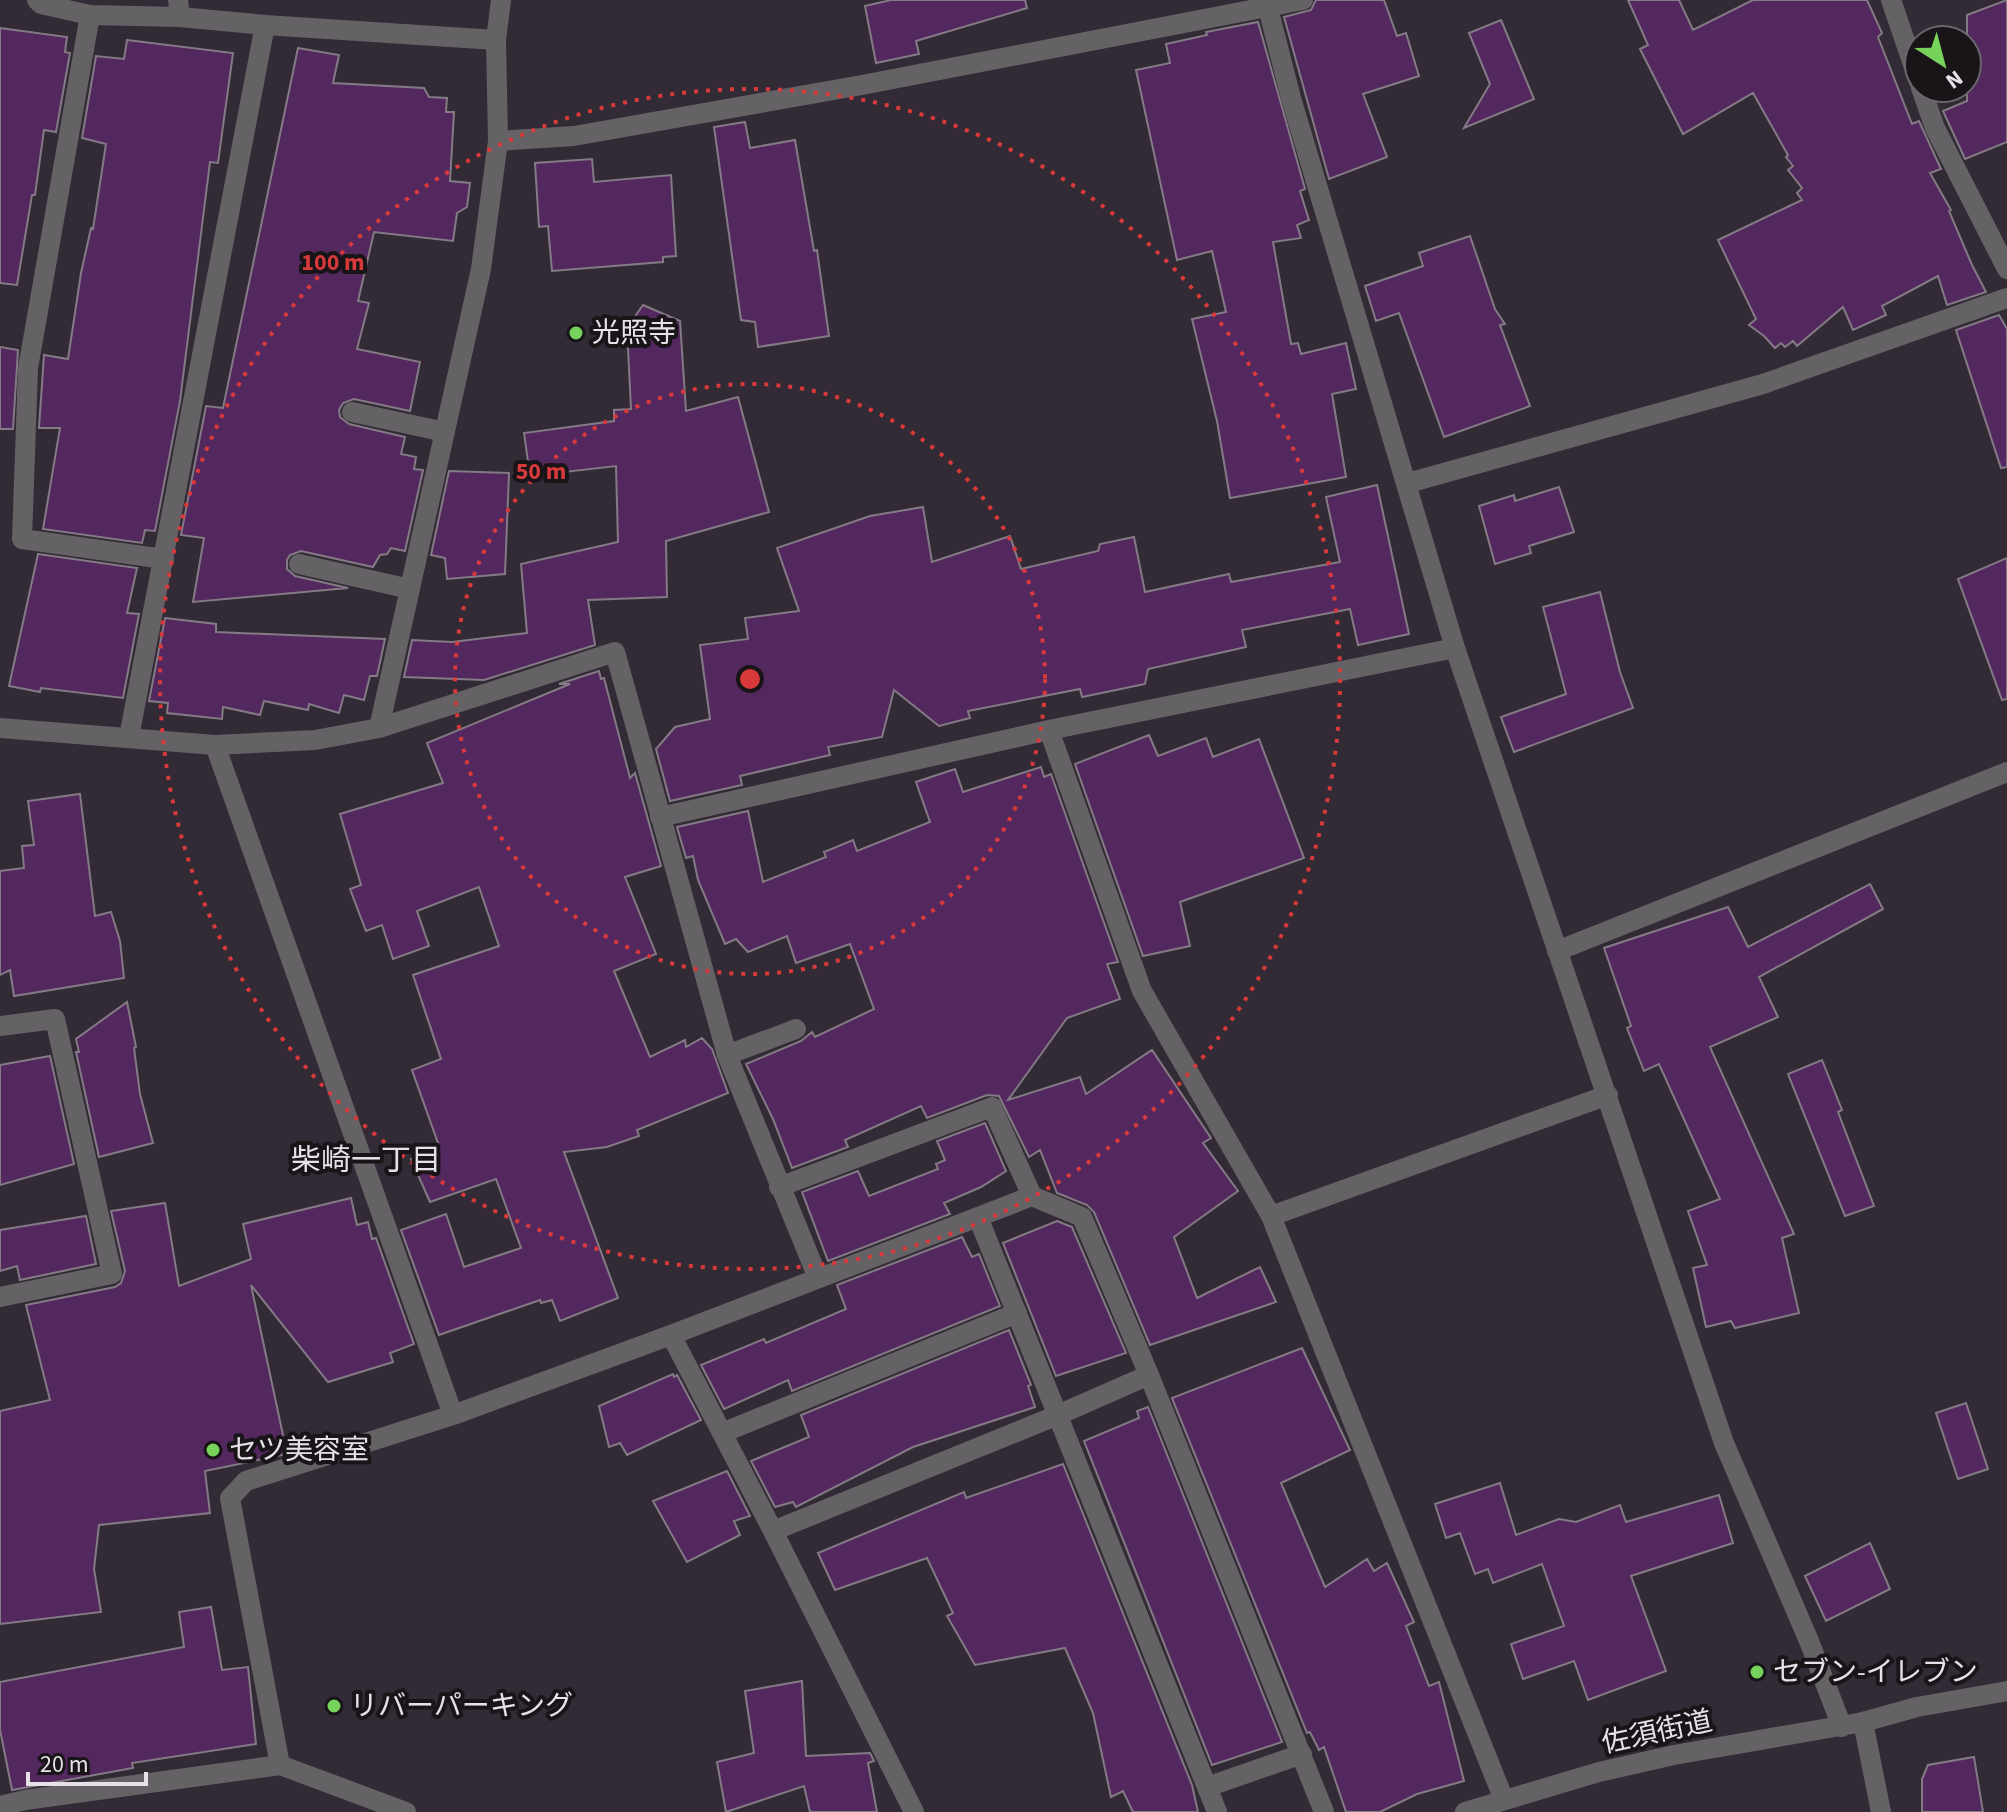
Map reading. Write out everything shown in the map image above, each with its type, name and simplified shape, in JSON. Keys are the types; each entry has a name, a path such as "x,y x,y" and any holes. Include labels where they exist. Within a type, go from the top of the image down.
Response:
{"street":[{"path":"37,0 41,4 90,15 179,8 265,25 496,40"},
{"path":"379,728 481,269 498,141 496,40 501,0"},
{"path":"498,141 604,131 862,85 1267,3 1303,0"},
{"path":"1891,0 1903,35"},
{"path":"1267,3 1291,98 1455,648 1724,1443 1809,1641 1842,1727"},
{"path":"90,15 28,368 22,539 164,559"},
{"path":"129,737 265,25"},
{"path":"1927,104 1935,128 2007,269"},
{"path":"1408,483 1763,384 2007,298"},
{"path":"352,412 445,432"},
{"path":"299,564 410,589"},
{"path":"660,817 1049,730 1455,648"},
{"path":"0,728 215,745 315,740 379,728 615,652 727,1055 818,1278"},
{"path":"1049,730 1142,991 1271,1216 1504,1800"},
{"path":"215,745 453,1415"},
{"path":"1557,951 2007,772"},
{"path":"0,1026 55,1019 112,1274 0,1297"},
{"path":"727,1055 796,1029"},
{"path":"1271,1216 1608,1095"},
{"path":"779,1187 992,1107 1032,1196 1082,1217 1149,1375 1324,1812"},
{"path":"280,1765 230,1498 246,1481 453,1415 1032,1196"},
{"path":"978,1217 1217,1812"},
{"path":"722,1433 1017,1313"},
{"path":"671,1335 914,1812"},
{"path":"773,1531 1149,1375"},
{"name":"佐須街道","path":"1465,1812 1599,1772 1674,1755 1842,1727 1917,1707 2007,1691"},
{"path":"1863,1722 1881,1812"},
{"path":"1207,1787 1302,1754"},
{"path":"0,1806 27,1806 280,1765 406,1812"}],"building":[{"path":"891,0 1025,0 1027,8 916,41 919,54 876,63 865,6"},
{"path":"1316,0 1384,0 1397,36 1406,33 1419,76 1363,94 1387,157 1329,179 1284,17 1311,10"},
{"path":"1628,0 1679,0 1693,30 1753,0 1867,0 1882,33 1878,37 1903,104 1912,124 1919,121 1941,169 1930,173 1951,210 1986,292 1947,305 1938,276 1882,306 1886,315 1853,330 1843,307 1797,346 1793,341 1785,347 1781,343 1775,348 1749,325 1756,319 1718,240 1802,200 1797,193 1802,188 1788,170 1793,166 1753,93 1683,134 1640,49 1648,45"},
{"path":"2007,0 2007,142 1965,159 1943,111 1960,104 1983,104 1983,24 1967,24 1967,15"},
{"path":"1501,20 1534,99 1464,128 1490,84 1469,33"},
{"path":"1258,22 1305,189 1300,191 1309,220 1297,225 1301,238 1273,242 1291,344 1298,343 1301,354 1346,343 1356,389 1332,394 1346,477 1230,498 1217,421 1192,319 1226,312 1212,251 1177,260 1136,70 1170,63 1166,44"},
{"path":"0,28 67,37 65,52 70,53 56,132 44,130 17,285 0,283"},
{"path":"127,40 233,53 218,163 210,162 180,401 155,531 145,530 142,543 43,529 60,428 39,428 44,355 68,359 81,273 93,229 106,144 82,138 96,56 124,59"},
{"path":"298,48 339,55 333,83 424,88 429,97 447,98 446,112 454,112 450,181 470,183 467,207 457,213 453,241 374,232 358,301 369,303 357,349 420,362 410,411 354,399 343,403 339,410 340,417 349,424 405,437 401,454 416,457 414,469 423,470 405,551 391,548 387,554 380,555 373,567 301,551 290,555 287,560 287,569 295,576 348,588 193,602 204,538 181,535 206,406 223,408"},
{"path":"745,122 750,148 795,140 814,251 817,250 829,336 758,347 755,322 741,320 714,127"},
{"path":"592,159 594,182 671,175 676,256 663,257 663,262 552,271 548,226 539,227 535,163"},
{"path":"1470,236 1495,309 1505,324 1500,325 1530,406 1444,437 1399,313 1376,321 1365,286 1423,266 1419,253"},
{"path":"643,305 680,321 686,411 738,397 769,512 666,541 667,597 588,600 595,645 484,680 404,677 412,640 452,642 527,633 521,564 618,542 616,466 530,476 524,433 614,421 614,410 631,409 627,328"},
{"path":"1999,315 2007,329 2007,467 2001,468 1956,330"},
{"path":"0,347 18,350 13,429 0,429"},
{"path":"449,471 509,473 505,574 447,579 445,558 431,555"},
{"path":"1377,485 1409,634 1358,645 1350,609 1242,630 1246,647 1148,669 1145,684 1082,697 1080,689 968,711 970,718 939,726 894,690 882,737 828,747 830,755 740,776 742,785 670,801 656,749 675,727 710,719 700,645 748,639 745,618 799,611 777,548 870,516 923,507 932,562 1010,536 1021,569 1098,551 1100,544 1134,537 1145,592 1229,574 1231,582 1340,562 1326,497"},
{"path":"1559,487 1574,532 1529,546 1531,553 1495,564 1479,506 1514,495 1515,501"},
{"path":"38,554 137,568 127,613 139,614 123,698 41,688 40,692 9,686"},
{"path":"2007,558 2007,699 2002,700 1958,579"},
{"path":"1600,592 1620,672 1633,708 1514,752 1501,717 1566,694 1543,607"},
{"path":"165,618 216,624 216,632 385,639 377,676 370,676 364,700 344,695 339,713 309,704 308,710 264,701 260,715 223,707 222,719 167,713 168,703 149,701"},
{"path":"599,671 601,679 604,678 630,778 635,773 661,866 625,877 656,954 614,971 650,1057 685,1040 686,1047 702,1038 712,1049 728,1093 637,1130 639,1136 607,1147 564,1152 618,1298 560,1321 552,1300 541,1303 540,1300 439,1335 401,1230 446,1214 464,1267 521,1248 496,1179 430,1202 411,1159 439,1146 412,1070 441,1059 413,975 499,946 479,887 417,911 429,946 393,959 382,925 366,931 350,889 361,885 340,814 443,783 427,743 570,684 559,684"},
{"path":"1149,735 1158,756 1206,738 1213,757 1259,739 1304,858 1180,902 1190,946 1143,956 1075,764"},
{"path":"1041,767 1044,777 1051,774 1118,962 1107,964 1120,999 1067,1018 1008,1100 1080,1077 1086,1094 1152,1050 1211,1138 1203,1143 1238,1191 1174,1237 1197,1298 1260,1267 1276,1302 1150,1345 1094,1212 1087,1205 1057,1193 1040,1150 1029,1157 999,1096 987,1095 927,1118 921,1106 845,1140 848,1147 792,1168 773,1119 746,1064 801,1041 812,1032 815,1037 874,1009 850,944 796,963 787,936 748,952 736,939 725,944 698,880 693,856 686,858 677,827 748,811 763,882 826,857 824,852 853,840 857,851 930,822 916,782 955,769 963,792"},
{"path":"80,794 95,916 111,912 120,941 124,978 14,996 10,970 0,975 0,871 24,868 22,846 34,845 28,801"},
{"path":"1870,884 1883,909 1759,977 1778,1017 1710,1047 1794,1234 1782,1238 1799,1313 1735,1328 1731,1321 1706,1327 1693,1268 1707,1265 1688,1211 1720,1199 1659,1064 1644,1071 1627,1028 1631,1026 1604,948 1728,907 1748,947"},
{"path":"127,1002 136,1047 140,1094 153,1143 99,1157 76,1052 79,1052 76,1039"},
{"path":"50,1056 74,1164 0,1185 0,1065"},
{"path":"1822,1060 1874,1206 1845,1216 1788,1074"},
{"path":"985,1123 1006,1171 981,1187 944,1203 950,1214 828,1261 802,1192 858,1171 869,1196 938,1169 936,1164 945,1160 937,1141"},
{"path":"351,1198 357,1225 368,1222 372,1239 376,1238 414,1344 390,1353 393,1362 328,1382 251,1285 287,1454 205,1471 210,1513 99,1525 94,1569 101,1612 0,1624 0,1411 50,1400 26,1305 115,1287 121,1283 125,1271 111,1211 165,1203 179,1286 251,1259 243,1224"},
{"path":"86,1216 96,1264 20,1280 17,1266 0,1271 0,1230"},
{"path":"1057,1221 1072,1227 1126,1353 1056,1376 1003,1243"},
{"path":"962,1237 972,1257 979,1254 1000,1306 792,1391 788,1380 724,1409 701,1365 764,1339 766,1343 846,1309 837,1285"},
{"path":"1009,1330 1031,1385 1028,1386 1035,1407 913,1447 796,1507 793,1502 775,1507 751,1461 809,1437 801,1415"},
{"path":"1302,1348 1350,1450 1281,1483 1325,1587 1367,1559 1374,1571 1387,1563 1414,1622 1406,1626 1429,1686 1439,1682 1464,1781 1417,1794 1380,1812 1346,1812 1324,1747 1319,1750 1310,1732 1307,1733 1172,1398"},
{"path":"673,1374 674,1377 677,1375 701,1420 627,1455 620,1443 609,1447 599,1406"},
{"path":"1966,1403 1988,1469 1958,1479 1936,1413"},
{"path":"1148,1407 1282,1742 1212,1765 1084,1441 1139,1418 1137,1411"},
{"path":"1063,1464 1192,1785 1198,1812 1133,1812 1123,1791 1111,1797 1093,1713 1065,1648 975,1665 947,1616 953,1613 927,1558 835,1590 818,1553 964,1492 966,1498"},
{"path":"727,1471 750,1516 734,1521 740,1535 687,1562 653,1501"},
{"path":"1500,1483 1516,1535 1559,1519 1576,1522 1620,1505 1626,1522 1719,1495 1733,1543 1631,1576 1666,1671 1588,1700 1574,1661 1523,1679 1511,1644 1564,1626 1542,1564 1493,1583 1488,1569 1475,1574 1460,1533 1446,1538 1435,1504"},
{"path":"1870,1543 1890,1589 1826,1621 1805,1576"},
{"path":"211,1607 222,1670 248,1667 256,1744 132,1763 133,1768 12,1790 0,1730 0,1682 184,1647 179,1612"},
{"path":"802,1681 806,1756 870,1753 874,1761 868,1763 877,1812 810,1812 804,1786 726,1812 717,1762 754,1753 745,1691"},
{"path":"1974,1757 1983,1812 1922,1812 1922,1779 1928,1765"}],"place":[{"name":"光照寺","path":"576,333"},
{"name":"セツ美容室","path":"213,1450"},
{"name":"セブン-イレブン","path":"1757,1672"},
{"name":"リバーパーキング","path":"334,1706"}],"district":[{"name":"柴崎一丁目","path":"366,1160"}]}
